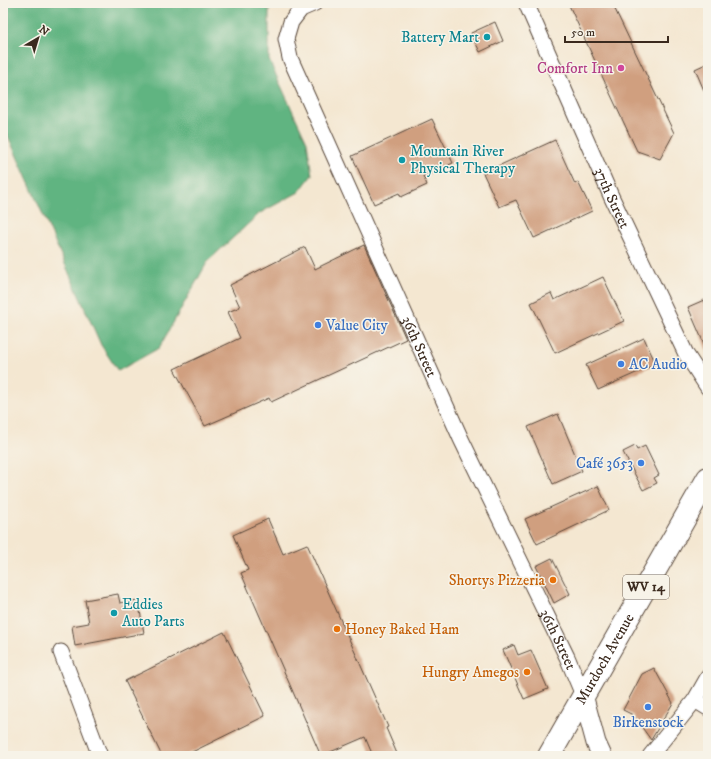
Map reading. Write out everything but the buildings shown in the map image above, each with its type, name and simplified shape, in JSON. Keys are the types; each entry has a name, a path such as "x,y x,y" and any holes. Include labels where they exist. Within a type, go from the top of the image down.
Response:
{"main road":[{"name":"Murdoch Avenue","path":"548,756 708,478"}],"street":[{"name":"36th Street","path":"315,3 301,9 291,22 286,39 290,58 461,439 567,657 583,695"},
{"name":"37th Street","path":"526,3 612,196 686,354 708,388"},
{"path":"61,652 100,756"},
{"path":"650,756 695,700 708,677"},
{"path":"583,695 596,744 602,756"},
{"path":"695,700 708,708"}],"green space":[{"path":"3,3 270,3 269,60 307,142 312,175 299,192 260,213 208,261 159,348 118,371 101,345 3,125"}],"place":[{"name":"Battery Mart","path":"487,37"},
{"name":"Comfort Inn","path":"621,68"},
{"name":"Mountain River Physical Therapy","path":"402,160"},
{"name":"Value City","path":"318,325"},
{"name":"AC Audio","path":"621,364"},
{"name":"Café 3653","path":"641,463"},
{"name":"Shortys Pizzeria","path":"553,580"},
{"name":"Eddies Auto Parts","path":"114,613"},
{"name":"Honey Baked Ham","path":"337,629"},
{"name":"Hungry Amegos","path":"527,672"},
{"name":"Birkenstock","path":"648,707"}]}
